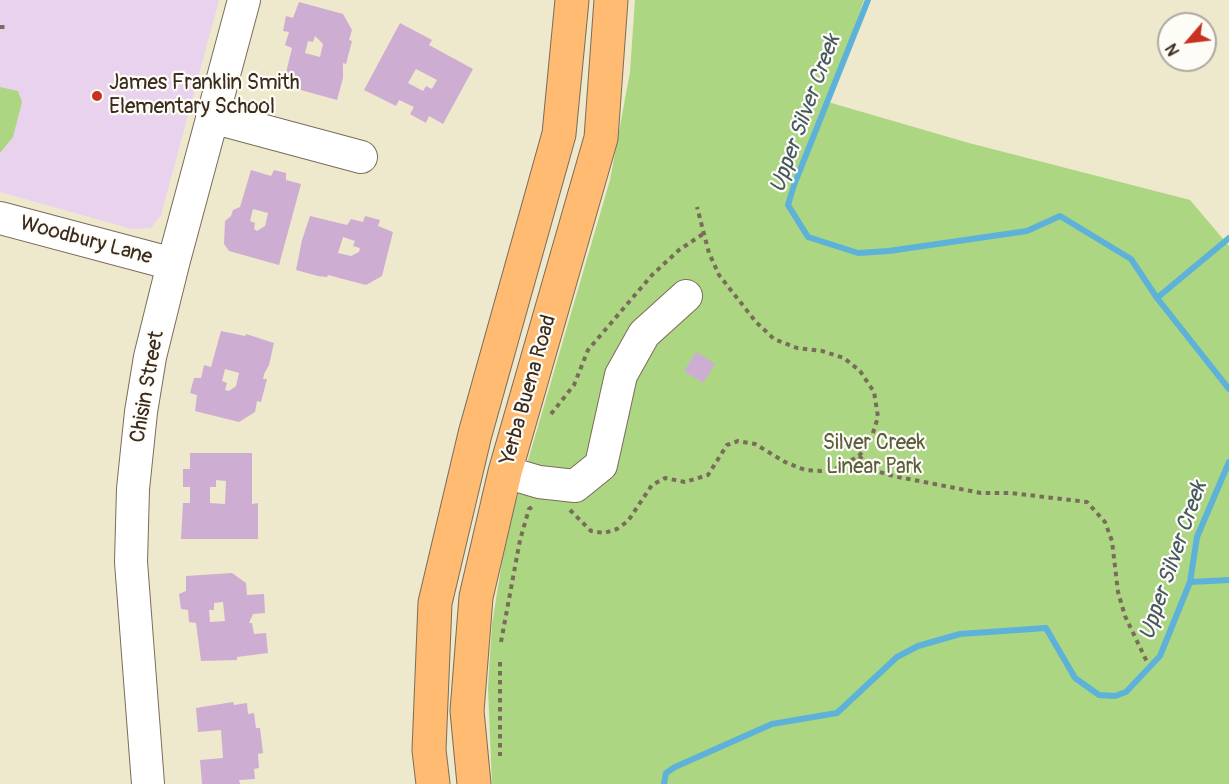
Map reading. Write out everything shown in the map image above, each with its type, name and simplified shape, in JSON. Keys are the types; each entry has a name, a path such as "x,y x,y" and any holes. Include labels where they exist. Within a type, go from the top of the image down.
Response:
{"main road":[{"name":"Yerba Buena Road","path":"433,784 429,750 435,603 475,434 559,134 572,0"},
{"name":"Yerba Buena Road","path":"474,784 467,711 476,597 505,472 601,138 611,0"}],"street":[{"name":"Chisin Street","path":"148,784 133,614 131,562 133,489 141,412 150,357 173,264 244,0"},
{"path":"212,117 361,158"},
{"name":"Woodbury Lane","path":"0,218 173,264"},
{"path":"505,472 538,482 575,486 601,465 621,375 644,334 686,296"}],"path":[{"path":"562,504 591,531 604,533 617,529 628,521 652,485 665,478 685,482 708,476 727,446 738,441 755,444 785,462 805,470 835,469 859,456 872,439 878,417 874,392 861,372 844,358 822,351 797,348 774,339 737,300 720,275 704,234 697,207"},
{"path":"522,417 551,414 574,385 588,350 652,275 679,250 704,234"},
{"path":"859,456 873,470 892,476 981,493 1019,494 1087,502 1106,522 1120,600 1147,662"},
{"path":"500,760 500,652 520,540 529,509 536,505"}],"shaded area":[{"name":"James Franklin Smith Elementary School","path":"0,0 219,0 161,215 151,228 132,229 0,192"}],"green space":[{"name":"Silver Creek Linear Park","path":"635,0 864,0 828,102 969,143 1190,200 1229,246 1229,784 492,784 488,688 492,624 502,562 515,505 610,180 630,72"},
{"path":"0,87 18,91 22,102 13,137 0,153"}],"building":[{"path":"299,2 343,14 352,30 349,40 352,41 346,64 343,63 343,78 337,100 283,85 292,48 285,45 289,32 283,31 286,16 293,18","holes":["315,36 323,44 320,57 305,53 308,41 313,42"]},
{"path":"400,23 432,40 429,45 473,69 443,124 429,116 426,123 410,114 414,107 399,100 396,106 364,90","holes":["416,69 437,80 432,89 426,86 423,91 408,83"]},
{"path":"251,170 271,176 274,170 286,173 286,180 301,184 279,265 229,251 224,244 225,221 231,216 233,210 240,207","holes":["253,209 268,213 265,226 257,231 254,229 255,223 250,221"]},
{"path":"310,216 347,225 351,219 363,222 365,216 380,220 378,226 393,232 382,276 366,285 328,275 327,277 318,276 296,270","holes":["343,237 355,241 353,246 360,248 359,252 351,256 338,253"]},
{"path":"221,331 245,336 246,334 274,343 269,365 264,374 263,379 267,379 261,402 257,401 255,412 239,422 195,411 197,395 190,393 194,378 201,378 204,365 211,367","holes":["225,369 239,373 236,386 229,391 225,390 227,383 222,381"]},
{"path":"696,352 715,364 703,383 684,371"},
{"path":"190,453 252,453 252,504 258,503 258,539 181,539 183,503 190,503 190,487 183,487 183,469 190,469","holes":["216,480 226,481 225,504 210,503 210,487 216,487"]},
{"path":"232,573 246,583 247,595 264,594 265,613 253,614 249,623 252,623 254,634 266,633 268,653 237,657 237,660 201,661 196,623 189,622 188,610 181,609 179,594 186,591 186,576","holes":["223,602 225,621 210,622 209,610 214,610 214,603"]},
{"path":"233,702 234,705 247,703 248,714 254,713 256,728 260,728 263,753 258,754 259,768 254,769 255,779 239,780 240,784 202,784 200,760 223,758 221,730 198,732 196,708"}],"waterway":[{"name":"Upper Silver Creek","path":"868,0 788,205 808,237 858,253 889,251 1027,231 1060,216 1131,259 1157,298 1229,389"},
{"path":"1157,298 1229,238"},
{"name":"Upper Silver Creek","path":"664,784 666,773 675,767 772,724 837,713 897,657 918,646 960,634 1046,628 1075,678 1099,695 1115,696 1126,692 1160,656 1190,582 1197,537 1229,462"},
{"path":"1190,582 1229,580"}],"place":[{"name":"James Franklin Smith Elementary School","path":"97,96"}]}
